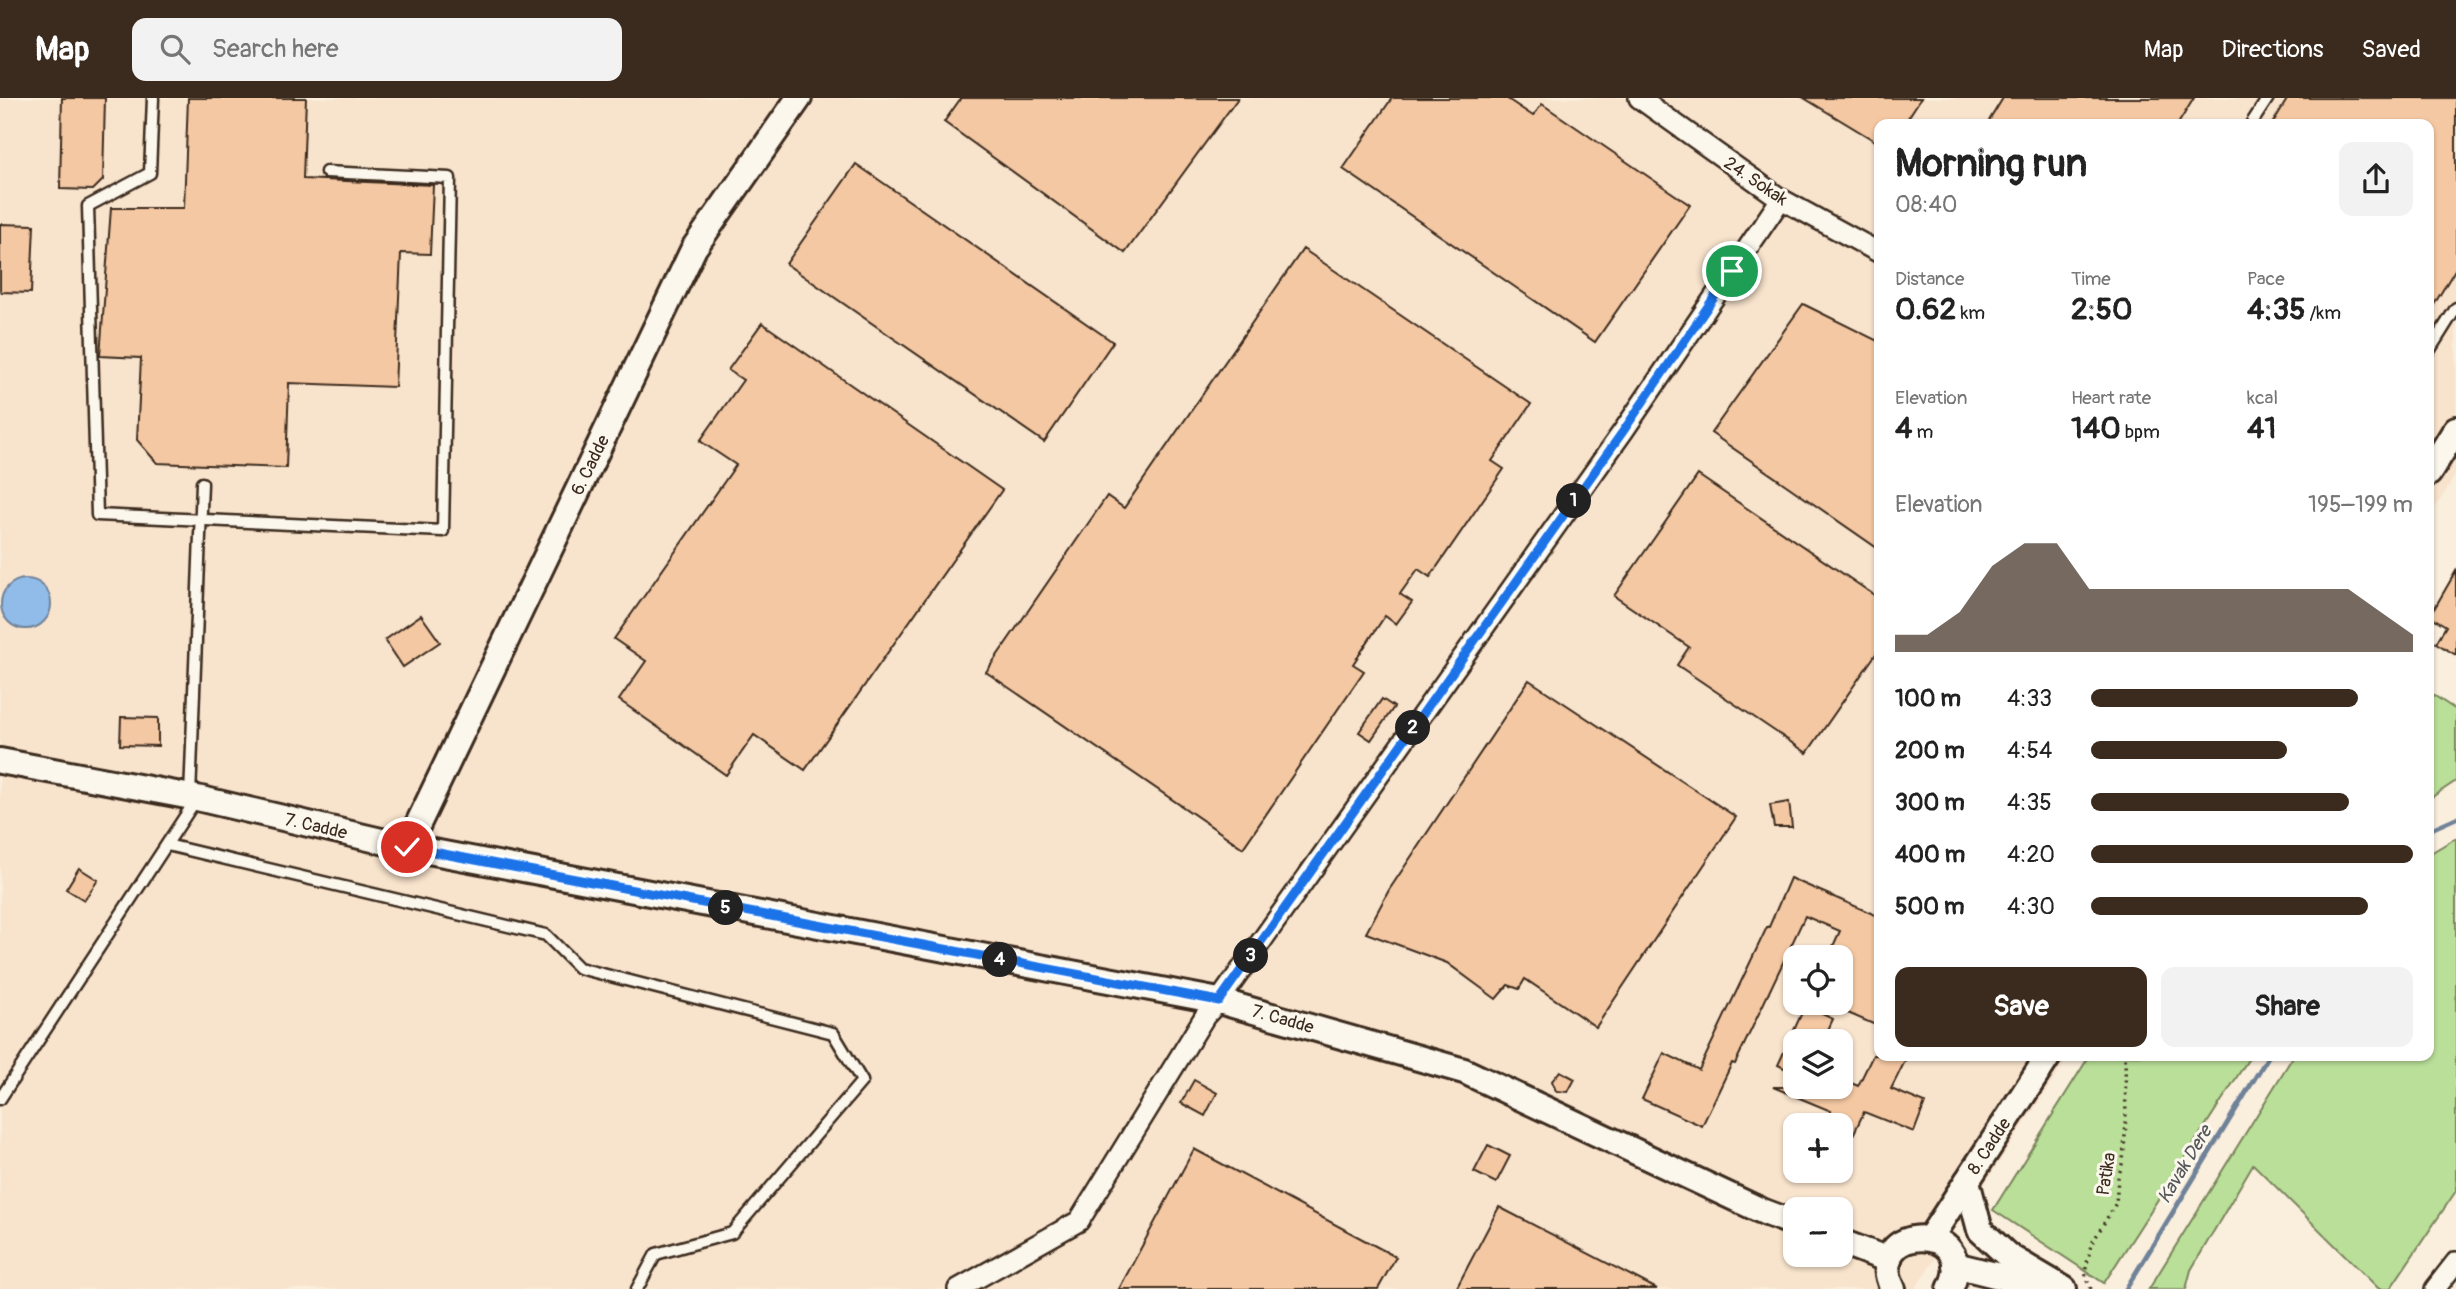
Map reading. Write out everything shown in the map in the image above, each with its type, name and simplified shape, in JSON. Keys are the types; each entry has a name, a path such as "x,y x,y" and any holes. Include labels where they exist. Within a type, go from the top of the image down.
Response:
{"street":[{"name":"6. Cadde","path":"407,847 694,248 799,98"},
{"name":"24. Sokak","path":"1639,98 1781,200 1874,250"},
{"path":"958,1289 1079,1221 1205,1016 1219,1001 1624,430 1781,200"},
{"path":"2434,465 2456,429"},
{"name":"7. Cadde","path":"0,761 193,798 407,847 1219,1001 1464,1071 1783,1219"},
{"name":"8. Cadde","path":"1930,1238 2045,1061"},
{"path":"1966,1181 1980,1230 2008,1256 2064,1289"},
{"path":"1892,1289 1887,1272 1889,1260 1902,1243 1918,1237 1930,1238 1948,1250 1953,1277 2007,1278 2035,1289"},
{"path":"1853,1246 1889,1260"},
{"path":"2435,1289 2456,1262"}],"lane":[{"path":"153,98 150,173 88,206 94,486 97,515 443,531 450,178 326,172"},
{"path":"2254,119 2268,98"},
{"path":"2434,343 2456,307"},
{"path":"0,1099 167,845 193,798 202,483"},
{"path":"167,845 546,934 579,968 832,1033 862,1081 732,1233 656,1254 637,1289"}],"path":[{"name":"Patika","path":"2091,1289 2085,1273 2091,1245 2116,1203 2118,1178 2123,1161 2126,1123 2125,1061"}],"shaded area":[{"path":"0,98 2456,98 2456,474 2434,510 2434,119 1874,119 1874,1061 2066,1061 1915,1289 0,1289"}],"green space":[{"path":"2434,695 2456,710 2456,781 2434,796"},
{"path":"2456,838 2456,1191 2390,1289 2379,1289 2253,1164 2191,1270 2186,1289 2149,1289 2290,1061 2434,1061 2434,851"},
{"path":"2086,1061 2247,1061 2104,1283 1993,1210"}],"water":[{"path":"26,579 44,586 51,604 44,622 26,629 8,622 1,604 8,586"}],"building":[{"path":"62,98 105,98 103,180 93,190 60,189"},
{"path":"188,98 306,98 303,179 433,185 430,254 401,253 395,387 289,383 286,468 157,463 137,440 141,358 100,356 111,208 184,208"},
{"path":"961,98 1238,98 1125,253 944,122"},
{"path":"1392,98 1506,98 1533,116 1542,104 1690,205 1595,342 1343,169"},
{"path":"1804,98 1921,98 1907,119 1874,119 1874,140"},
{"path":"2003,98 2194,98 2181,119 1990,119"},
{"path":"2288,98 2456,98 2456,268 2434,305 2434,119 2275,119"},
{"path":"856,164 1113,342 1044,442 786,264"},
{"path":"0,224 34,225 31,293 0,292"},
{"path":"1303,249 1531,404 1492,461 1504,469 1430,577 1418,569 1400,594 1412,602 1396,624 1385,616 1353,664 1364,671 1243,848 986,672 1107,496 1124,508"},
{"path":"1803,304 1874,339 1874,546 1711,433"},
{"path":"762,323 1002,490 805,770 754,735 726,775 619,700 646,661 614,639 736,465 700,441 743,380 728,370"},
{"path":"1698,475 1874,595 1874,657 1807,753 1677,665 1689,647 1614,596"},
{"path":"2456,571 2456,655 2436,643 2446,626 2434,618 2434,609"},
{"path":"421,615 440,642 403,667 385,640"},
{"path":"1529,680 1736,817 1596,1027 1525,979 1519,989 1508,985 1496,999 1447,963 1366,933 1389,890"},
{"path":"1382,699 1394,707 1371,740 1359,732"},
{"path":"121,717 158,718 158,746 120,745"},
{"path":"1789,802 1792,827 1774,827 1770,805"},
{"path":"79,868 98,880 84,900 66,889"},
{"path":"1790,878 1874,914 1874,1024 1852,1015 1853,945 1834,945 1840,931 1805,916 1791,945 1783,945 1783,963 1702,1126 1642,1099 1664,1053 1699,1070"},
{"path":"1801,1015 1824,1015 1833,1019 1828,1029 1794,1029"},
{"path":"1783,1054 1783,1068 1778,1065"},
{"path":"1873,1055 1874,1061 1905,1061 1891,1089 1925,1103 1914,1132 1864,1112 1853,1135 1853,1113 1830,1113 1831,1111 1802,1099 1853,1099 1853,1084 1858,1086"},
{"path":"1560,1071 1575,1079 1568,1092 1556,1091 1552,1081"},
{"path":"1194,1080 1217,1093 1205,1116 1181,1103"},
{"path":"1488,1145 1510,1156 1496,1183 1474,1172"},
{"path":"1194,1149 1396,1257 1378,1289 1119,1289"},
{"path":"1499,1207 1657,1289 1456,1289"}],"waterway":[{"name":"Kavak Dere","path":"2434,828 2456,818"},
{"name":"Kavak Dere","path":"2126,1289 2265,1061"}],"route":[{"path":"407,847 1219,1001 1624,430 1732,271"}]}
